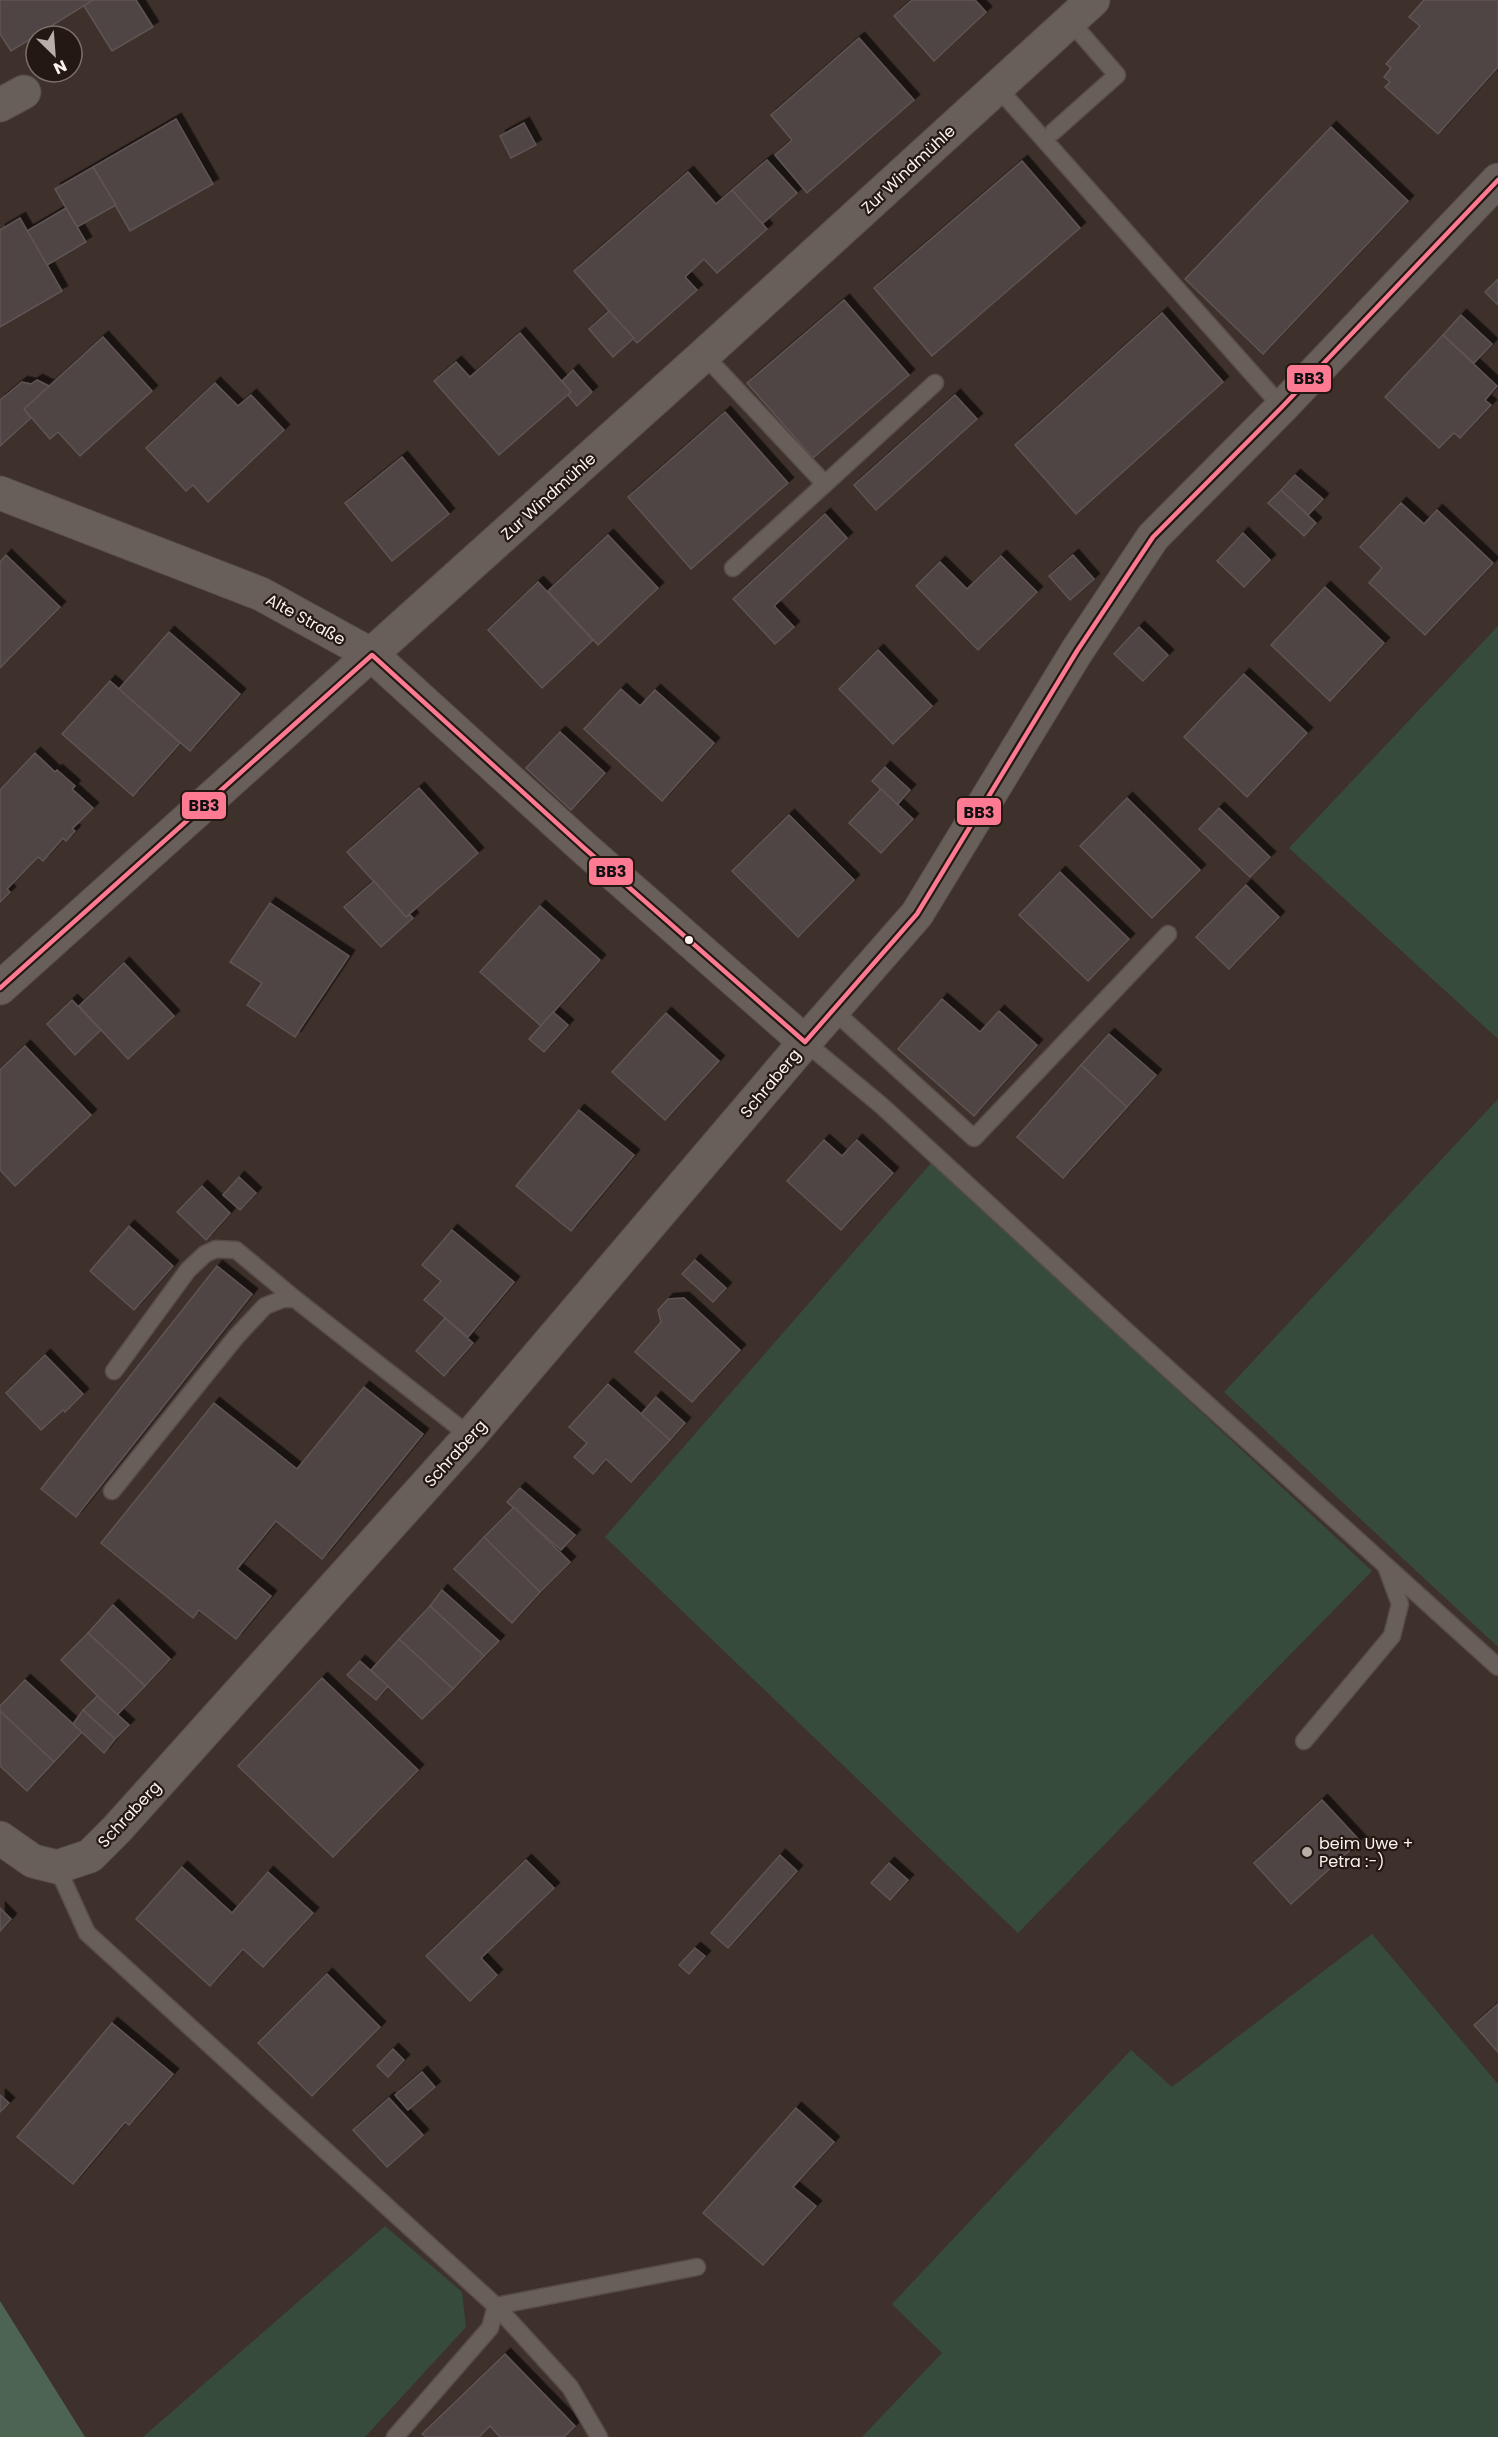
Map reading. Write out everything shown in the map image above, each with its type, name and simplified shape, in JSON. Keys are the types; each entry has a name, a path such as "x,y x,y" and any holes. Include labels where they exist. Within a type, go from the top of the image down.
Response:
{"street":[{"name":"Zur Windmühle","path":"0,988 704,355 1082,10"},
{"name":"Schraberg","path":"57,1867 90,1856 117,1829 470,1436 805,1042 917,914 1077,651 1153,537 1282,407 1498,180"},
{"name":"Alte Straße","path":"0,493 261,594 372,655 583,847 805,1042"},
{"path":"0,1838 33,1861 57,1867"}],"lane":[{"path":"1053,132 1117,75 1082,10"},
{"path":"997,87 1282,407"},
{"path":"704,355 825,484"},
{"path":"733,568 935,383"},
{"path":"833,1010 974,1138 1168,934"},
{"path":"805,1042 882,1106 1498,1667"},
{"path":"114,1371 188,1270 205,1254 216,1249 236,1250 470,1436"},
{"path":"112,1491 236,1337 265,1306 283,1299 295,1299"},
{"path":"1304,1741 1392,1636 1401,1604 1386,1565"},
{"path":"57,1867 87,1933 496,2306 570,2387 599,2437"},
{"path":"496,2306 697,2267"},
{"path":"395,2437 490,2328 496,2306"}],"green space":[{"path":"1498,626 1498,1039 1289,848"},
{"path":"1498,1099 1498,1647 1224,1392"},
{"path":"932,1162 1372,1571 1018,1933 605,1537"},
{"path":"1372,1934 1498,2084 1498,2437 862,2437 942,2353 892,2304 1131,2050 1172,2087"},
{"path":"385,2226 462,2292 466,2327 365,2437 143,2437"},
{"path":"0,2301 85,2437 0,2437"}],"building":[{"path":"0,0 93,0 54,24 24,24 24,43 11,51 0,34"},
{"path":"93,0 136,0 153,27 112,51 84,6"},
{"path":"912,0 975,0 986,12 934,61 894,16"},
{"path":"1424,0 1498,0 1498,67 1438,134 1385,87 1390,82 1384,77 1391,68 1386,64 1420,26 1409,17"},
{"path":"859,38 914,100 807,193 775,155 792,140 771,115"},
{"path":"176,119 213,184 130,231 93,167"},
{"path":"524,123 536,145 511,158 500,136"},
{"path":"1331,127 1408,201 1263,354 1185,279"},
{"path":"767,160 797,193 762,224 732,190"},
{"path":"1022,161 1080,228 932,356 874,288"},
{"path":"93,167 116,205 77,227 55,189"},
{"path":"688,172 716,204 732,190 767,229 717,273 704,259 685,277 697,290 637,343 574,271"},
{"path":"66,208 86,242 47,265 27,231"},
{"path":"20,218 62,291 0,327 0,230"},
{"path":"1498,279 1498,305 1485,292"},
{"path":"844,300 909,375 813,458 747,383"},
{"path":"609,311 634,338 613,357 589,329"},
{"path":"1162,313 1223,382 1076,514 1015,445"},
{"path":"1461,315 1492,344 1474,363 1443,335"},
{"path":"520,333 571,392 499,455 434,381 456,362 470,377"},
{"path":"1443,335 1497,386 1485,400 1491,405 1460,438 1454,433 1439,448 1385,397"},
{"path":"103,337 152,391 80,456 58,432 50,439 24,409"},
{"path":"573,370 592,392 577,406 568,395 571,392 562,381"},
{"path":"37,380 49,386 24,409 31,418 0,446 0,400 22,382 31,384"},
{"path":"215,383 238,406 251,395 284,430 208,502 193,485 186,491 146,448"},
{"path":"955,395 977,419 876,510 854,485"},
{"path":"725,412 788,483 691,569 628,497"},
{"path":"402,457 449,514 392,561 345,503"},
{"path":"1295,475 1323,499 1308,515 1281,490"},
{"path":"1281,490 1316,523 1304,536 1268,503"},
{"path":"1401,503 1424,524 1437,510 1493,563 1425,635 1369,583 1382,568 1360,547"},
{"path":"825,514 847,538 774,606 794,627 775,644 733,599"},
{"path":"1243,533 1270,560 1244,587 1217,561"},
{"path":"608,535 658,588 598,645 548,591"},
{"path":"6,555 60,607 0,668 0,562"},
{"path":"1073,555 1094,579 1070,600 1049,576"},
{"path":"1001,556 1037,592 978,650 916,586 940,562 967,589"},
{"path":"538,582 593,640 542,688 488,630"},
{"path":"1325,587 1384,643 1330,701 1271,645"},
{"path":"1139,627 1168,655 1143,681 1114,654"},
{"path":"169,632 240,694 190,751 119,689"},
{"path":"878,650 932,706 893,744 839,689"},
{"path":"1244,674 1307,733 1247,797 1184,737"},
{"path":"110,681 180,743 133,796 62,734"},
{"path":"621,689 640,706 655,690 714,743 662,801 584,729"},
{"path":"560,732 605,773 571,810 526,768"},
{"path":"35,753 55,772 57,770 75,786 72,789 93,808 72,829 75,831 66,841 63,838 43,861 38,857 7,889 10,892 0,902 0,790"},
{"path":"885,767 910,790 897,805 872,781"},
{"path":"419,788 478,853 406,917 347,852"},
{"path":"881,789 913,819 881,853 849,823"},
{"path":"1127,798 1200,870 1152,918 1080,846"},
{"path":"1219,808 1270,857 1250,877 1199,829"},
{"path":"789,815 854,880 798,937 732,871"},
{"path":"1060,872 1129,939 1088,981 1019,915"},
{"path":"374,881 406,917 410,915 413,918 381,947 344,907"},
{"path":"1246,885 1279,917 1229,969 1196,937"},
{"path":"270,903 349,956 295,1037 247,1005 262,983 230,962"},
{"path":"540,906 600,960 541,1026 480,972"},
{"path":"124,963 174,1016 128,1059 79,1006"},
{"path":"942,999 980,1032 999,1011 1037,1045 974,1116 898,1049"},
{"path":"72,1000 101,1030 75,1055 47,1024"},
{"path":"553,1012 568,1025 544,1052 529,1039"},
{"path":"666,1013 719,1061 665,1120 612,1072"},
{"path":"1109,1034 1156,1075 1127,1107 1081,1065"},
{"path":"25,1046 91,1115 15,1186 0,1170 0,1070"},
{"path":"1081,1065 1127,1107 1063,1178 1017,1137"},
{"path":"579,1110 634,1155 571,1231 516,1186"},
{"path":"824,1140 842,1156 857,1140 893,1173 841,1230 787,1181"},
{"path":"239,1177 256,1193 240,1210 223,1195"},
{"path":"202,1186 230,1213 206,1240 177,1212"},
{"path":"129,1226 173,1266 134,1310 90,1271"},
{"path":"452,1230 514,1282 468,1337 424,1300 441,1281 422,1265"},
{"path":"695,1260 726,1288 713,1302 682,1274"},
{"path":"217,1266 252,1294 76,1517 41,1489"},
{"path":"684,1298 740,1350 692,1402 635,1352 661,1322 658,1310 668,1299"},
{"path":"445,1318 473,1343 444,1376 416,1351"},
{"path":"45,1355 83,1394 65,1412 63,1410 41,1430 6,1393"},
{"path":"608,1384 670,1440 631,1482 606,1459 593,1474 574,1457 587,1443 569,1427"},
{"path":"364,1387 423,1434 322,1559 276,1521 237,1569 271,1596 236,1639 199,1610 193,1618 101,1543 214,1403 297,1469"},
{"path":"656,1397 685,1423 670,1440 641,1414"},
{"path":"520,1488 575,1535 561,1550 507,1502"},
{"path":"514,1507 570,1562 540,1592 484,1537"},
{"path":"484,1537 540,1592 512,1623 454,1569"},
{"path":"442,1590 499,1641 484,1656 430,1606"},
{"path":"113,1605 170,1659 145,1686 88,1633"},
{"path":"430,1606 484,1656 453,1689 399,1639"},
{"path":"88,1633 145,1686 117,1715 61,1660"},
{"path":"399,1639 453,1689 422,1719 371,1670"},
{"path":"360,1661 388,1686 376,1700 347,1675"},
{"path":"322,1678 418,1770 333,1857 238,1766"},
{"path":"25,1680 82,1732 54,1762 0,1711 0,1706"},
{"path":"97,1696 129,1725 115,1739 83,1710"},
{"path":"83,1710 115,1739 104,1753 73,1724"},
{"path":"0,1711 54,1762 27,1791 0,1766"},
{"name":"beim Uwe + Petra :-)","path":"1322,1800 1360,1841 1291,1904 1254,1863"},
{"path":"780,1855 797,1871 728,1948 711,1933"},
{"path":"526,1860 554,1888 481,1958 497,1975 470,2001 426,1956"},
{"path":"889,1863 908,1880 890,1900 871,1883"},
{"path":"182,1867 232,1913 268,1872 313,1913 263,1967 243,1949 210,1986 136,1919"},
{"path":"0,1908 11,1919 0,1931"},
{"path":"695,1948 705,1956 689,1974 679,1965"},
{"path":"327,1974 380,2027 312,2096 258,2043"},
{"path":"1498,2004 1498,2052 1474,2025"},
{"path":"112,2023 173,2074 129,2125 125,2122 73,2184 17,2137"},
{"path":"393,2049 404,2060 388,2077 377,2066"},
{"path":"422,2072 435,2087 408,2110 395,2095"},
{"path":"0,2095 9,2103 0,2112"},
{"path":"389,2098 423,2135 387,2167 353,2130"},
{"path":"796,2108 834,2142 793,2187 816,2206 763,2265 703,2213"},
{"path":"505,2354 575,2426 564,2437 500,2437 490,2426 479,2437 426,2437 422,2434"}],"transit line":[{"name":"BB3","path":"0,988 372,655 583,847 805,1042 917,914 1077,651 1153,537 1282,407 1498,180"}],"place":[{"name":"beim Uwe + Petra :-)","path":"1307,1852"}]}
